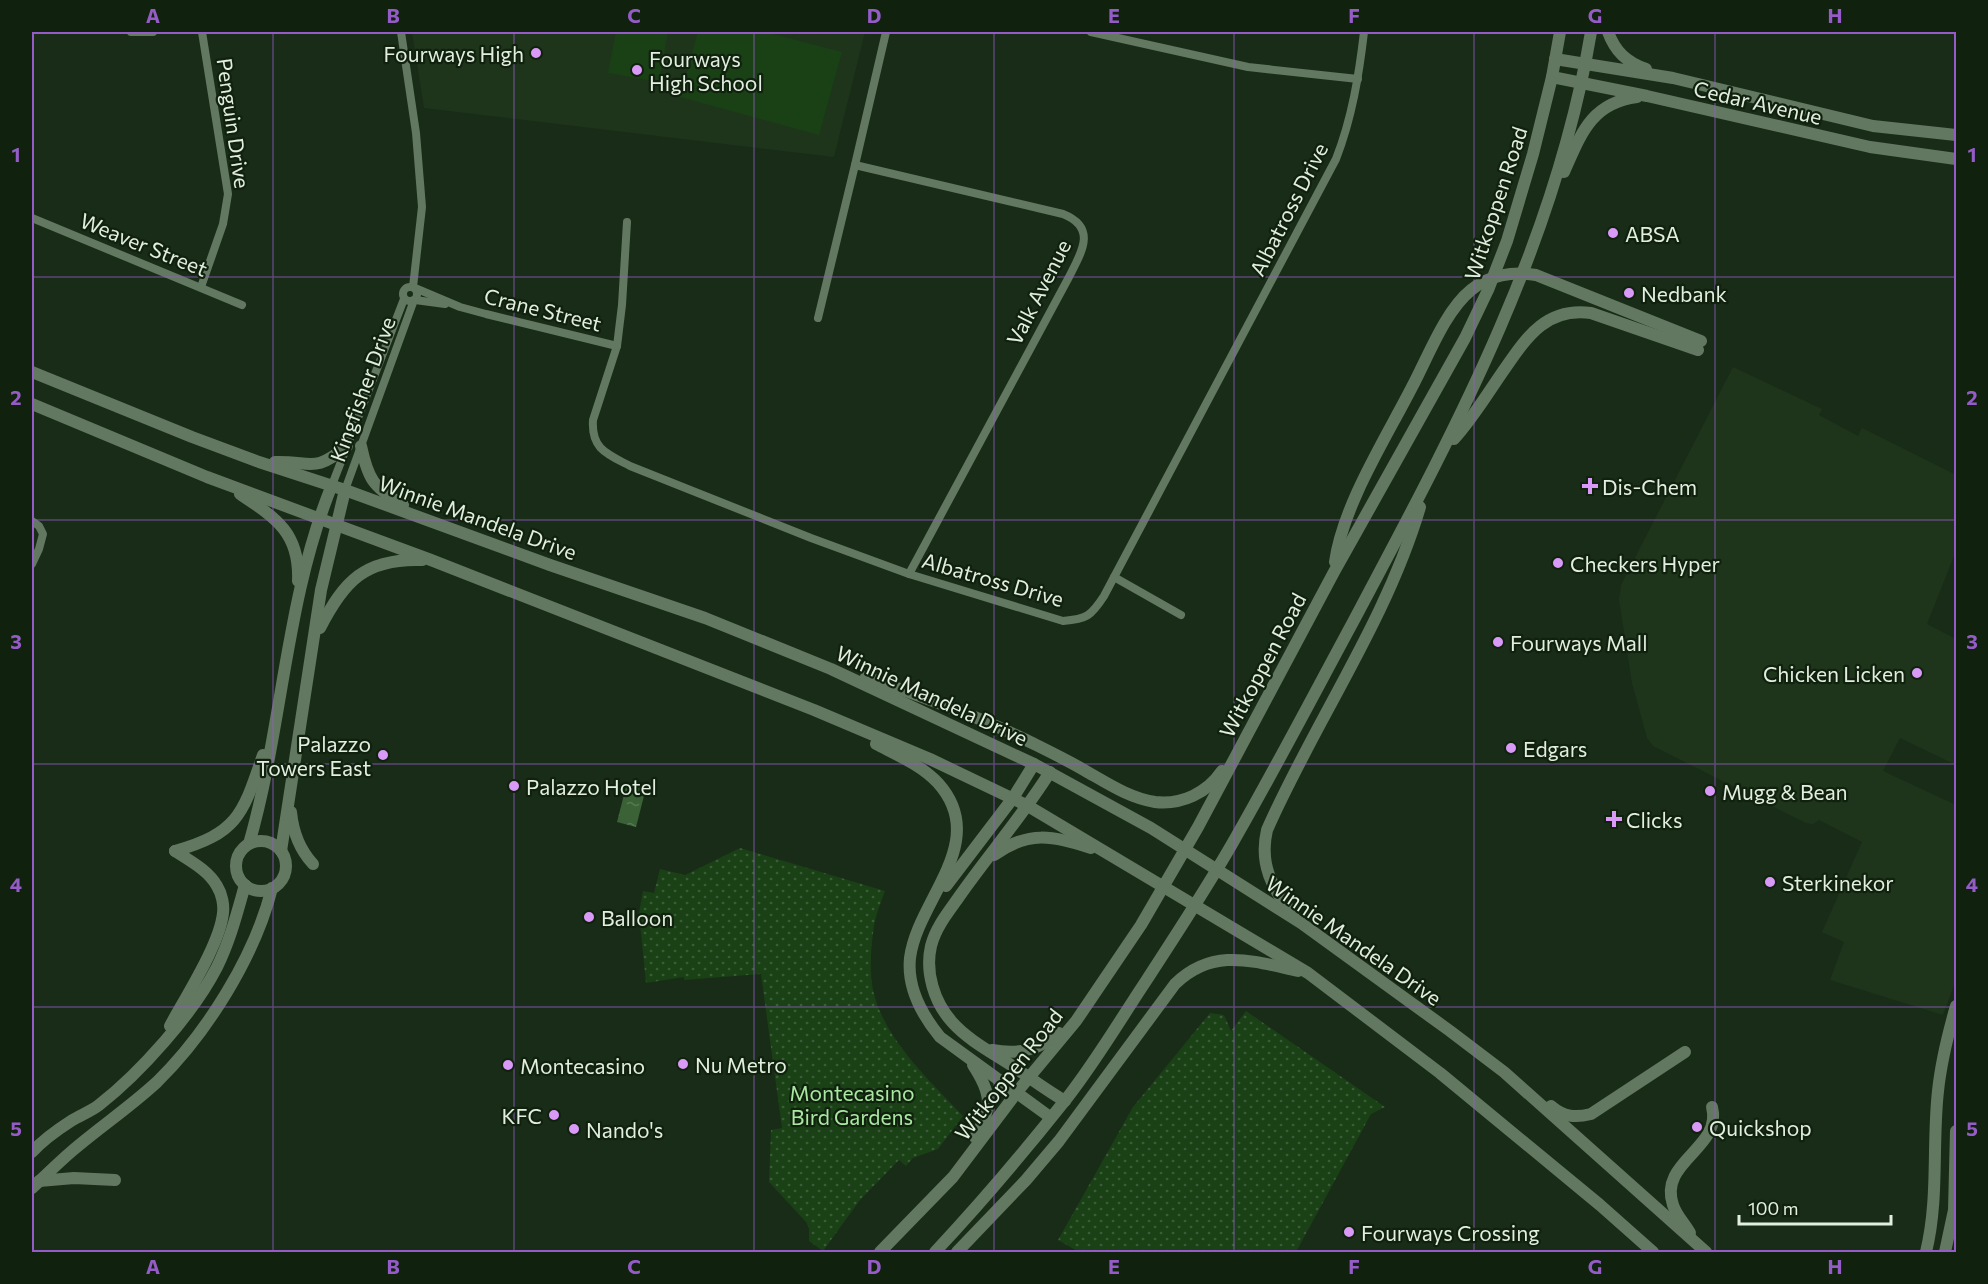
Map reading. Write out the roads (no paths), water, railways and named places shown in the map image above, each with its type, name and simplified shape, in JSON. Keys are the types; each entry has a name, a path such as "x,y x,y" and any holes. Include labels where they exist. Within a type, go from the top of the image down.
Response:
{"main road":[{"name":"Witkoppen Road","path":"880,1252 953,1177 1017,1092 1076,1021 1141,925 1198,827 1334,572 1465,338 1488,290 1511,230 1533,154 1556,59 1560,32"},
{"path":"1547,211 1582,82 1591,32"},
{"path":"1608,32 1612,44 1628,61 1673,78"},
{"name":"Cedar Avenue","path":"1556,59 1673,78 1873,126 1956,135"},
{"name":"Cedar Avenue","path":"1552,77 1647,96 1869,147 1953,160"},
{"path":"935,1252 1000,1180 1065,1101 1170,944 1230,847 1429,480 1497,337 1576,145 1591,119 1605,107 1623,99 1647,96"},
{"path":"1334,572 1339,541 1362,484 1456,305 1471,289 1490,278 1518,273 1544,277 1699,346 1583,312 1564,314 1548,320 1525,338 1461,432 1443,451"},
{"name":"Winnie Mandela Drive","path":"32,372 259,462 332,485 550,565 705,618 831,669 1050,772 1151,828 1301,923 1450,1031 1504,1072 1704,1250"},
{"path":"32,405 207,477 431,560 814,710 930,759 1029,806 1308,973 1449,1080 1653,1252"},
{"path":"259,462 316,465 332,458 346,446"},
{"path":"361,446 366,467 373,482 390,497 425,519"},
{"path":"207,477 240,494 282,525 290,537 298,572 296,612"},
{"path":"1301,923 1282,901 1269,879 1264,849 1267,830 1377,615 1415,525 1429,480"},
{"path":"249,844 260,807 310,544 332,485"},
{"path":"281,851 321,590 345,490"},
{"path":"315,637 343,588 358,575 393,562 431,560"},
{"path":"831,669 847,671 961,711 1024,739 1134,796 1155,802 1187,799 1206,789 1219,775 1251,728"},
{"path":"814,710 920,768 945,793 957,820 956,839 948,868 918,929 910,959 915,996 926,1020 940,1037 1050,1117"},
{"path":"158,1047 201,969 217,936 223,915 223,904 218,887 209,875 194,862 175,851 215,837 229,828 242,810 275,726"},
{"path":"932,903 1013,798 1034,764"},
{"path":"1050,772 1029,806 983,862 941,922 928,961 932,987 940,1006 952,1022 985,1049 1065,1101"},
{"path":"290,787 292,826 300,846 313,864"},
{"path":"983,862 1009,844 1026,838 1043,836 1062,839 1110,854"},
{"path":"269,842 281,851 285,858 286,869 281,881 272,888 256,890 240,880 236,865 242,849 249,844 269,842"},
{"path":"32,1152 41,1142 96,1107 119,1089 184,1018 216,968 234,925 245,885"},
{"path":"35,1185 73,1150 119,1115 158,1081 202,1029 232,985 258,930 272,888"},
{"path":"957,1252 1026,1180 1059,1141 1175,984 1186,973 1199,965 1231,959 1308,973"},
{"path":"1926,1252 1934,1209 1937,1093 1947,1037 1956,1006"},
{"path":"985,1049 1024,1052 1046,1043 1076,1021"},
{"path":"1504,1072 1524,1084 1559,1112 1572,1117 1582,1116 1600,1109 1685,1052"},
{"path":"953,1177 983,1123 989,1103 984,1082 969,1059"},
{"path":"1704,1250 1674,1209 1670,1193 1672,1180 1679,1167 1710,1132 1714,1121 1712,1107"},
{"path":"1945,1252 1954,1210 1956,1131"},
{"path":"35,1185 74,1178 115,1180"}],"street":[{"path":"132,32 153,32"},
{"name":"Penguin Drive","path":"201,287 223,224 228,194 202,32"},
{"path":"401,32 416,133 422,207 414,288 418,295 411,300 403,295 404,290 414,288"},
{"path":"818,318 886,32"},
{"path":"1091,32 1248,67 1358,79"},
{"name":"Albatross Drive","path":"627,222 617,346 593,420 592,433 606,454 800,534 909,574 1063,621 1082,620 1093,612 1114,577 1336,159 1346,133 1358,79 1364,32"},
{"name":"Valk Avenue","path":"855,165 1063,214 1078,224 1084,238 1083,249 1069,277 909,574"},
{"name":"Weaver Street","path":"32,218 242,305"},
{"name":"Crane Street","path":"414,288 460,307"},
{"name":"Crane Street","path":"411,300 460,307 617,346"},
{"name":"Kingfisher Drive","path":"332,485 371,383 411,300"},
{"name":"Kingfisher Drive","path":"345,490 411,300"},
{"path":"371,383 382,387"},
{"path":"357,418 369,422"},
{"path":"32,521 44,534 32,564"},
{"path":"1114,577 1181,615"}],"water":[{"path":"627,783 646,788 636,827 617,822"}],"place":[{"name":"Fourways High","path":"536,53"},
{"name":"Fourways High School","path":"637,70"},
{"name":"ABSA","path":"1613,233"},
{"name":"Nedbank","path":"1629,293"},
{"name":"Dis-Chem","path":"1590,486"},
{"name":"Checkers Hyper","path":"1558,563"},
{"name":"Fourways Mall","path":"1498,642"},
{"name":"Chicken Licken","path":"1917,673"},
{"name":"Edgars","path":"1511,748"},
{"name":"Palazzo Towers East","path":"383,755"},
{"name":"Palazzo Hotel","path":"514,786"},
{"name":"Mugg & Bean","path":"1710,791"},
{"name":"Clicks","path":"1614,819"},
{"name":"Sterkinekor","path":"1770,882"},
{"name":"Balloon","path":"589,917"},
{"name":"Nu Metro","path":"683,1064"},
{"name":"Montecasino","path":"508,1065"},
{"name":"KFC","path":"554,1115"},
{"name":"Quickshop","path":"1697,1127"},
{"name":"Nando's","path":"574,1129"},
{"name":"Fourways Crossing","path":"1349,1232"}],"park label":[{"name":"Montecasino Bird Gardens","path":"852,1104"}]}
